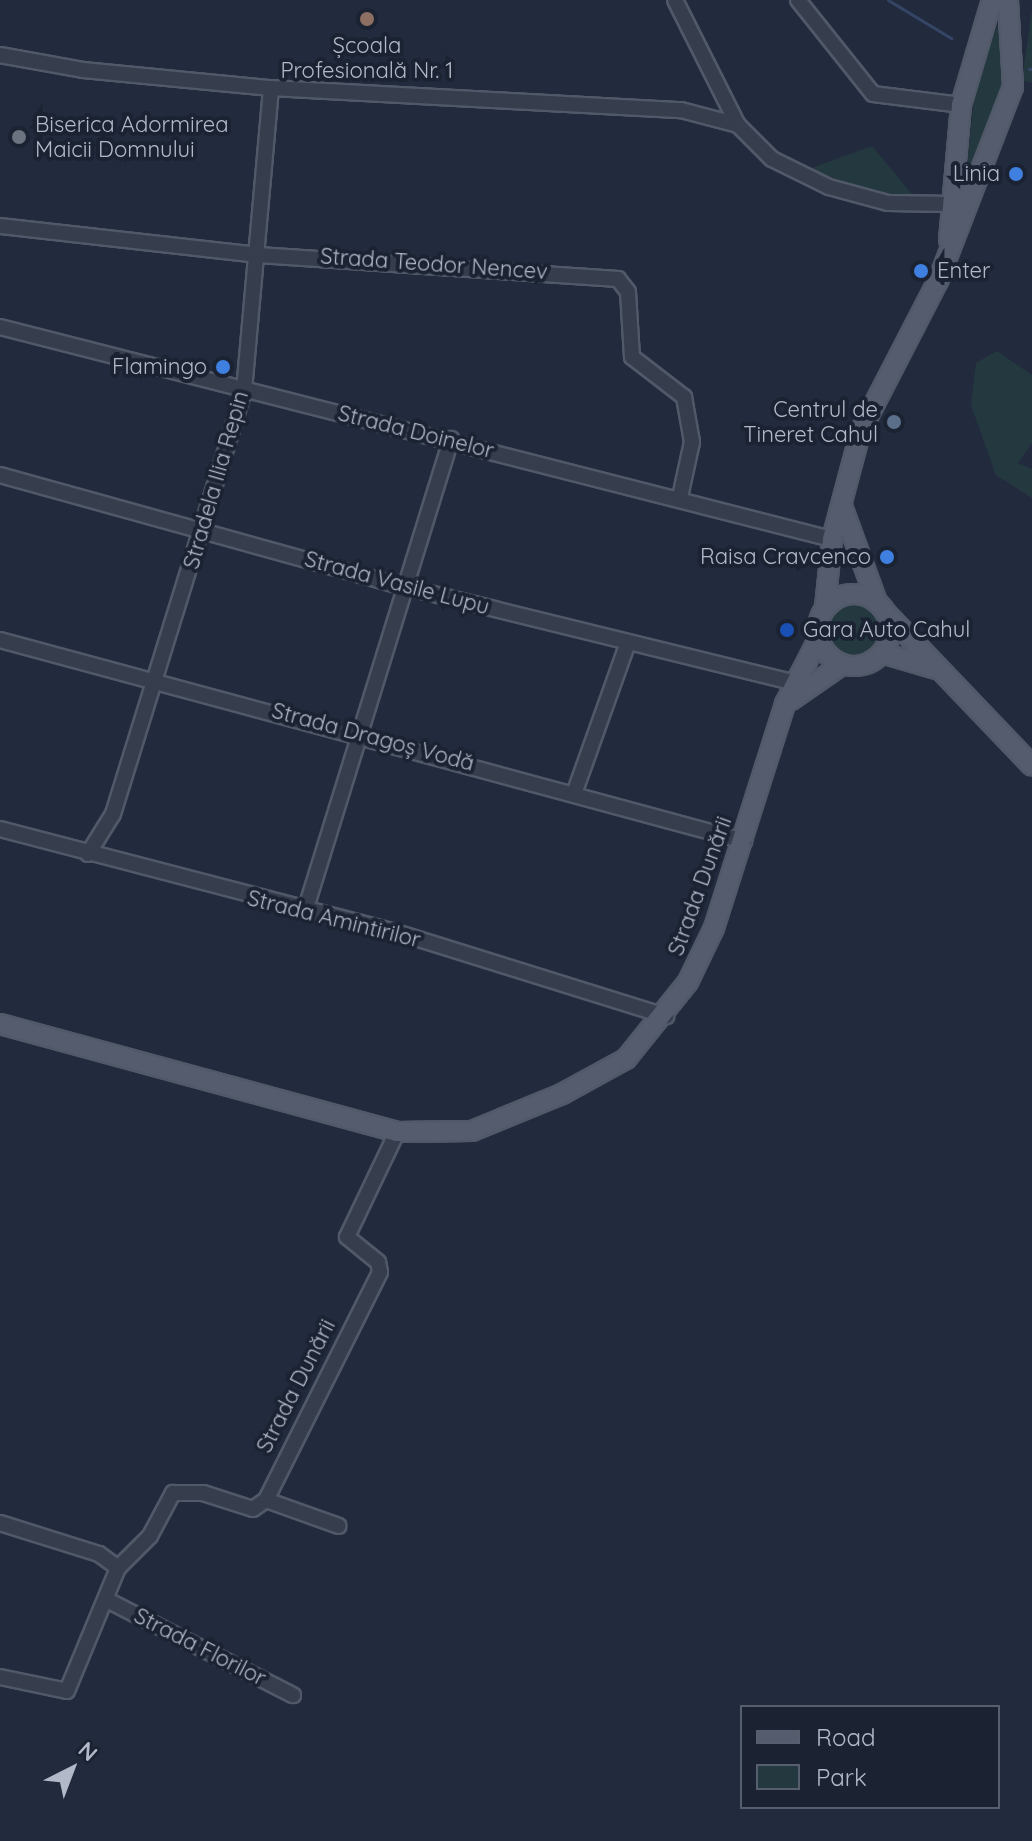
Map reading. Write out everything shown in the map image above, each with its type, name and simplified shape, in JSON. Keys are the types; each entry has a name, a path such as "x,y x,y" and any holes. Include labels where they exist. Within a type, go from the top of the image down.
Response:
{"main road":[{"path":"843,664 819,638 840,499 869,411 946,262 978,186 1015,80 1008,8 991,3 961,105 946,262"},
{"path":"954,177 967,191 978,186"},
{"path":"785,704 843,664 864,665 882,653 889,637 881,607 840,499"},
{"path":"825,607 850,594 881,607 1032,766"},
{"name":"Strada Dunării","path":"0,1024 397,1132 472,1131 502,1121 603,1075 666,1016 702,956 744,841 785,704 819,638"},
{"path":"882,653 943,671"}],"street":[{"path":"675,0 738,125 772,159 829,187 888,203 953,204"},
{"path":"798,0 873,94 961,105"},
{"path":"0,55 62,61 83,70 271,88 656,107 738,125"},
{"name":"Stradela Ilia Repin","path":"88,854 113,814 152,679 203,533 244,391 271,88"},
{"name":"Strada Teodor Nencev","path":"0,226 258,255 618,279 628,292 632,357 684,397 692,442 680,497"},
{"name":"Strada Doinelor","path":"0,327 244,391 680,497 832,539"},
{"path":"306,908 451,439"},
{"name":"Strada Vasile Lupu","path":"0,475 405,587 796,683"},
{"name":"Strada Dragoș Vodă","path":"0,640 360,732 744,841"},
{"path":"574,794 628,642"},
{"name":"Strada Amintirilor","path":"0,829 306,908 666,1016"},
{"name":"Strada Dunării","path":"266,1500 380,1272 378,1262 347,1237 397,1132"},
{"path":"0,1677 67,1691 118,1568 150,1536 173,1493 203,1493 253,1509 266,1500 339,1526"},
{"path":"0,1523 99,1554 118,1568"},
{"name":"Strada Florilor","path":"107,1600 293,1695"}],"green space":[{"path":"1032,10 1032,83 1022,80"},
{"path":"1001,17 1001,87 965,183 976,81"},
{"path":"872,146 916,199 888,198 809,169"},
{"path":"997,351 1032,375 1032,443 1018,463 1032,469 1032,498 996,475 971,405 976,363"},
{"path":"854,604 872,612 880,630 872,648 854,656 836,648 828,630 836,612"}],"waterway":[{"path":"888,0 951,38"}],"place":[{"name":"Școala Profesională Nr. 1","path":"367,19"},
{"name":"Biserica Adormirea Maicii Domnului","path":"19,137"},
{"name":"Linia","path":"1016,174"},
{"name":"Enter","path":"921,271"},
{"name":"Flamingo","path":"223,367"},
{"name":"Centrul de Tineret Cahul","path":"894,422"},
{"name":"Raisa Cravcenco","path":"887,557"},
{"name":"Gara Auto Cahul","path":"787,630"}]}
